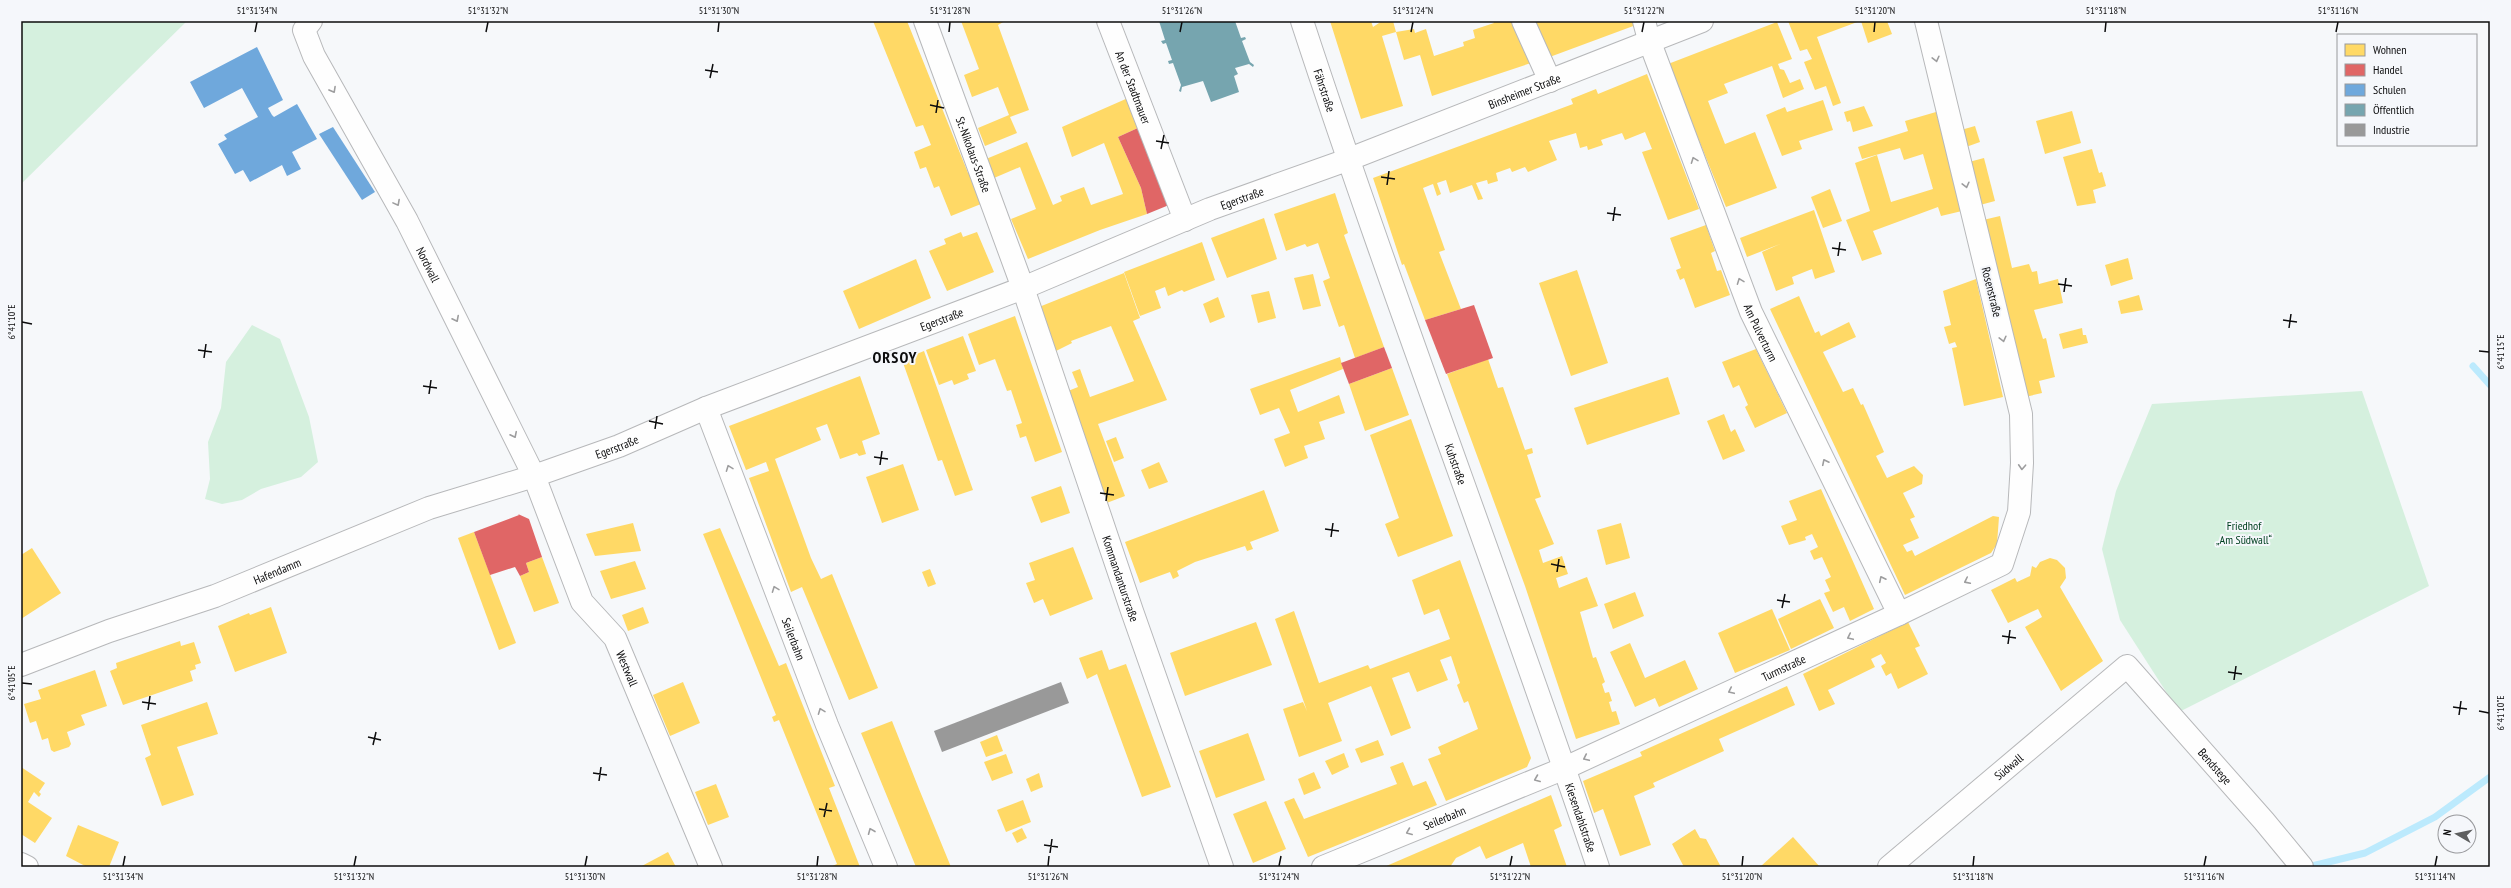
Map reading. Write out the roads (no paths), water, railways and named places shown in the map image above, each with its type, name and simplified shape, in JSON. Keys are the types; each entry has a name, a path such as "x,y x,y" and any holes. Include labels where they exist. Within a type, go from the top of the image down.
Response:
{"street":[{"name":"Nordwall","path":"311,21 304,30 314,56 407,221 534,476"},
{"name":"St.-Nikolaus-Straße","path":"925,21 1023,288"},
{"name":"An der Stadtmauer","path":"1108,21 1185,220"},
{"name":"Fährstraße","path":"1302,21 1347,160"},
{"path":"1523,21 1550,81"},
{"name":"Binsheimer Straße","path":"1347,160 1550,81 1646,30 1702,21"},
{"name":"Rosenstraße","path":"1926,21 2021,414 2022,463 2019,512 2002,564"},
{"name":"Am Pulverturm","path":"1646,30 1752,312 1899,614"},
{"name":"Egerstraße","path":"534,476 619,446 706,408 1023,288 1185,220 1347,160"},
{"name":"Kuhstraße","path":"1347,160 1564,768"},
{"name":"Kommandanturstraße","path":"1023,288 1130,604 1222,867"},
{"name":"Seilerbahn","path":"706,408 827,725 886,867"},
{"name":"Hafendamm","path":"21,665 109,631 215,596 429,508 534,476"},
{"name":"Westwall","path":"534,476 582,602 615,638 711,867"},
{"name":"Turmstraße","path":"1564,768 1899,614 2002,564"},
{"name":"Bendstege","path":"2127,666 2264,821 2298,863"},
{"name":"Südwall","path":"1889,867 2127,666"},
{"name":"Seilerbahn","path":"1323,867 1564,768"},
{"name":"Kiesendahlstraße","path":"1564,768 1598,867"},
{"path":"21,864 27,867"}],"waterway":[{"path":"2473,366 2490,385"},
{"path":"2308,867 2365,853 2435,817 2490,777"}],"district":[{"name":"ORSOY","path":"895,357"}],"park label":[{"name":"Friedhof „Am Südwall“","path":"2244,532"}]}
